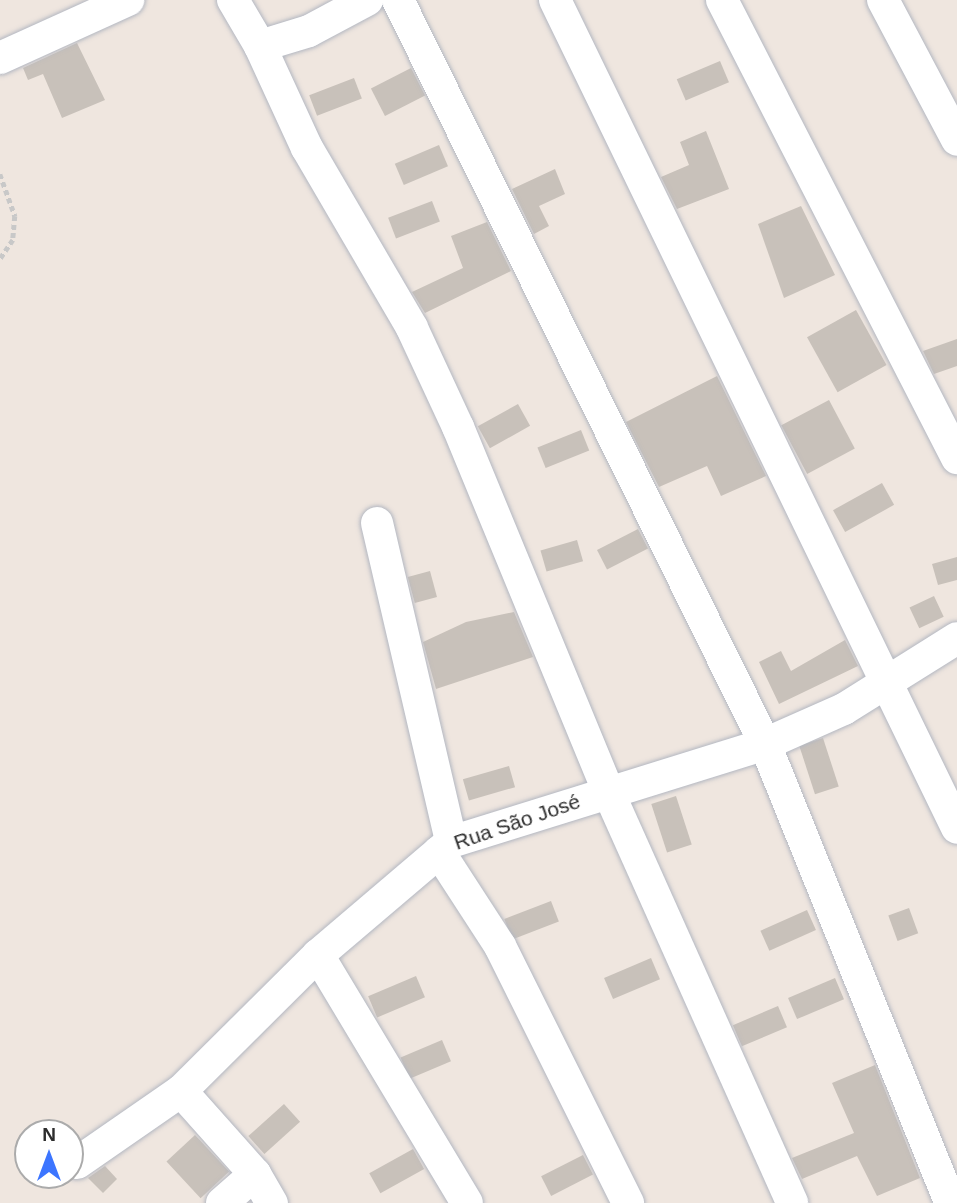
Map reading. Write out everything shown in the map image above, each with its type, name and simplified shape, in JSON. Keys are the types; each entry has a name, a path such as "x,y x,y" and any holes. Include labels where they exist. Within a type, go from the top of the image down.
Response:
{"street":[{"path":"0,58 128,0"},
{"path":"233,0 260,46 307,148 412,328 458,427 608,791 792,1203"},
{"path":"260,46 309,32 367,0"},
{"path":"398,0 765,744 950,1203"},
{"path":"555,0 891,682 957,828"},
{"path":"722,0 957,458"},
{"path":"883,0 957,140"},
{"path":"377,523 445,847 500,946 628,1203"},
{"name":"Rua São José","path":"84,1158 181,1091 318,955 445,847 608,791 765,744 891,682 957,638"},
{"path":"318,955 467,1203"},
{"path":"181,1091 256,1174 272,1203"},
{"path":"222,1203 256,1174"}],"path":[{"path":"0,174 15,216 13,240 0,259"}],"building":[{"path":"77,43 105,100 62,118 43,74 28,80 23,68"},
{"path":"720,61 729,82 686,101 677,79"},
{"path":"411,68 425,96 385,116 371,88"},
{"path":"354,78 362,99 317,116 309,95"},
{"path":"706,131 729,189 677,209 661,177 689,165 680,142"},
{"path":"439,145 448,166 404,185 395,164"},
{"path":"555,169 565,194 539,206 549,226 534,234 512,189"},
{"path":"432,201 440,222 396,238 388,218"},
{"path":"801,206 835,275 784,298 758,224"},
{"path":"487,222 511,271 425,313 412,292 463,268 451,236"},
{"path":"856,310 887,365 838,392 807,337"},
{"path":"957,339 957,366 934,374 923,351"},
{"path":"717,376 766,476 721,496 707,466 659,487 626,422"},
{"path":"829,400 855,449 807,474 781,425"},
{"path":"518,404 530,426 490,448 478,426"},
{"path":"581,430 589,450 546,468 537,448"},
{"path":"882,483 894,505 845,532 833,510"},
{"path":"638,529 648,549 607,569 597,550"},
{"path":"577,540 583,561 547,572 540,550"},
{"path":"957,557 957,580 938,585 932,564"},
{"path":"430,571 437,597 415,603 408,577"},
{"path":"934,596 944,617 919,628 910,607"},
{"path":"514,612 533,657 436,689 423,642 466,622"},
{"path":"845,640 858,666 779,704 759,662 781,651 791,671"},
{"path":"823,738 839,787 815,794 799,746"},
{"path":"509,766 515,787 469,800 463,779"},
{"path":"676,796 692,845 667,853 651,804"},
{"path":"551,901 559,922 512,939 504,919"},
{"path":"909,908 918,933 898,941 888,916"},
{"path":"807,910 816,930 769,951 760,931"},
{"path":"651,958 660,979 613,999 604,978"},
{"path":"416,976 425,997 377,1017 368,996"},
{"path":"835,978 844,999 797,1019 788,998"},
{"path":"778,1006 787,1027 742,1046 733,1025"},
{"path":"442,1040 451,1061 410,1079 401,1058"},
{"path":"875,1065 920,1178 877,1196 857,1156 802,1179 792,1158 854,1133 832,1083"},
{"path":"284,1104 300,1122 264,1154 248,1136"},
{"path":"195,1135 229,1172 201,1198 166,1162"},
{"path":"413,1149 424,1169 380,1193 369,1173"},
{"path":"583,1155 593,1175 551,1196 541,1176"},
{"path":"105,1166 117,1179 103,1193 88,1178"}]}
